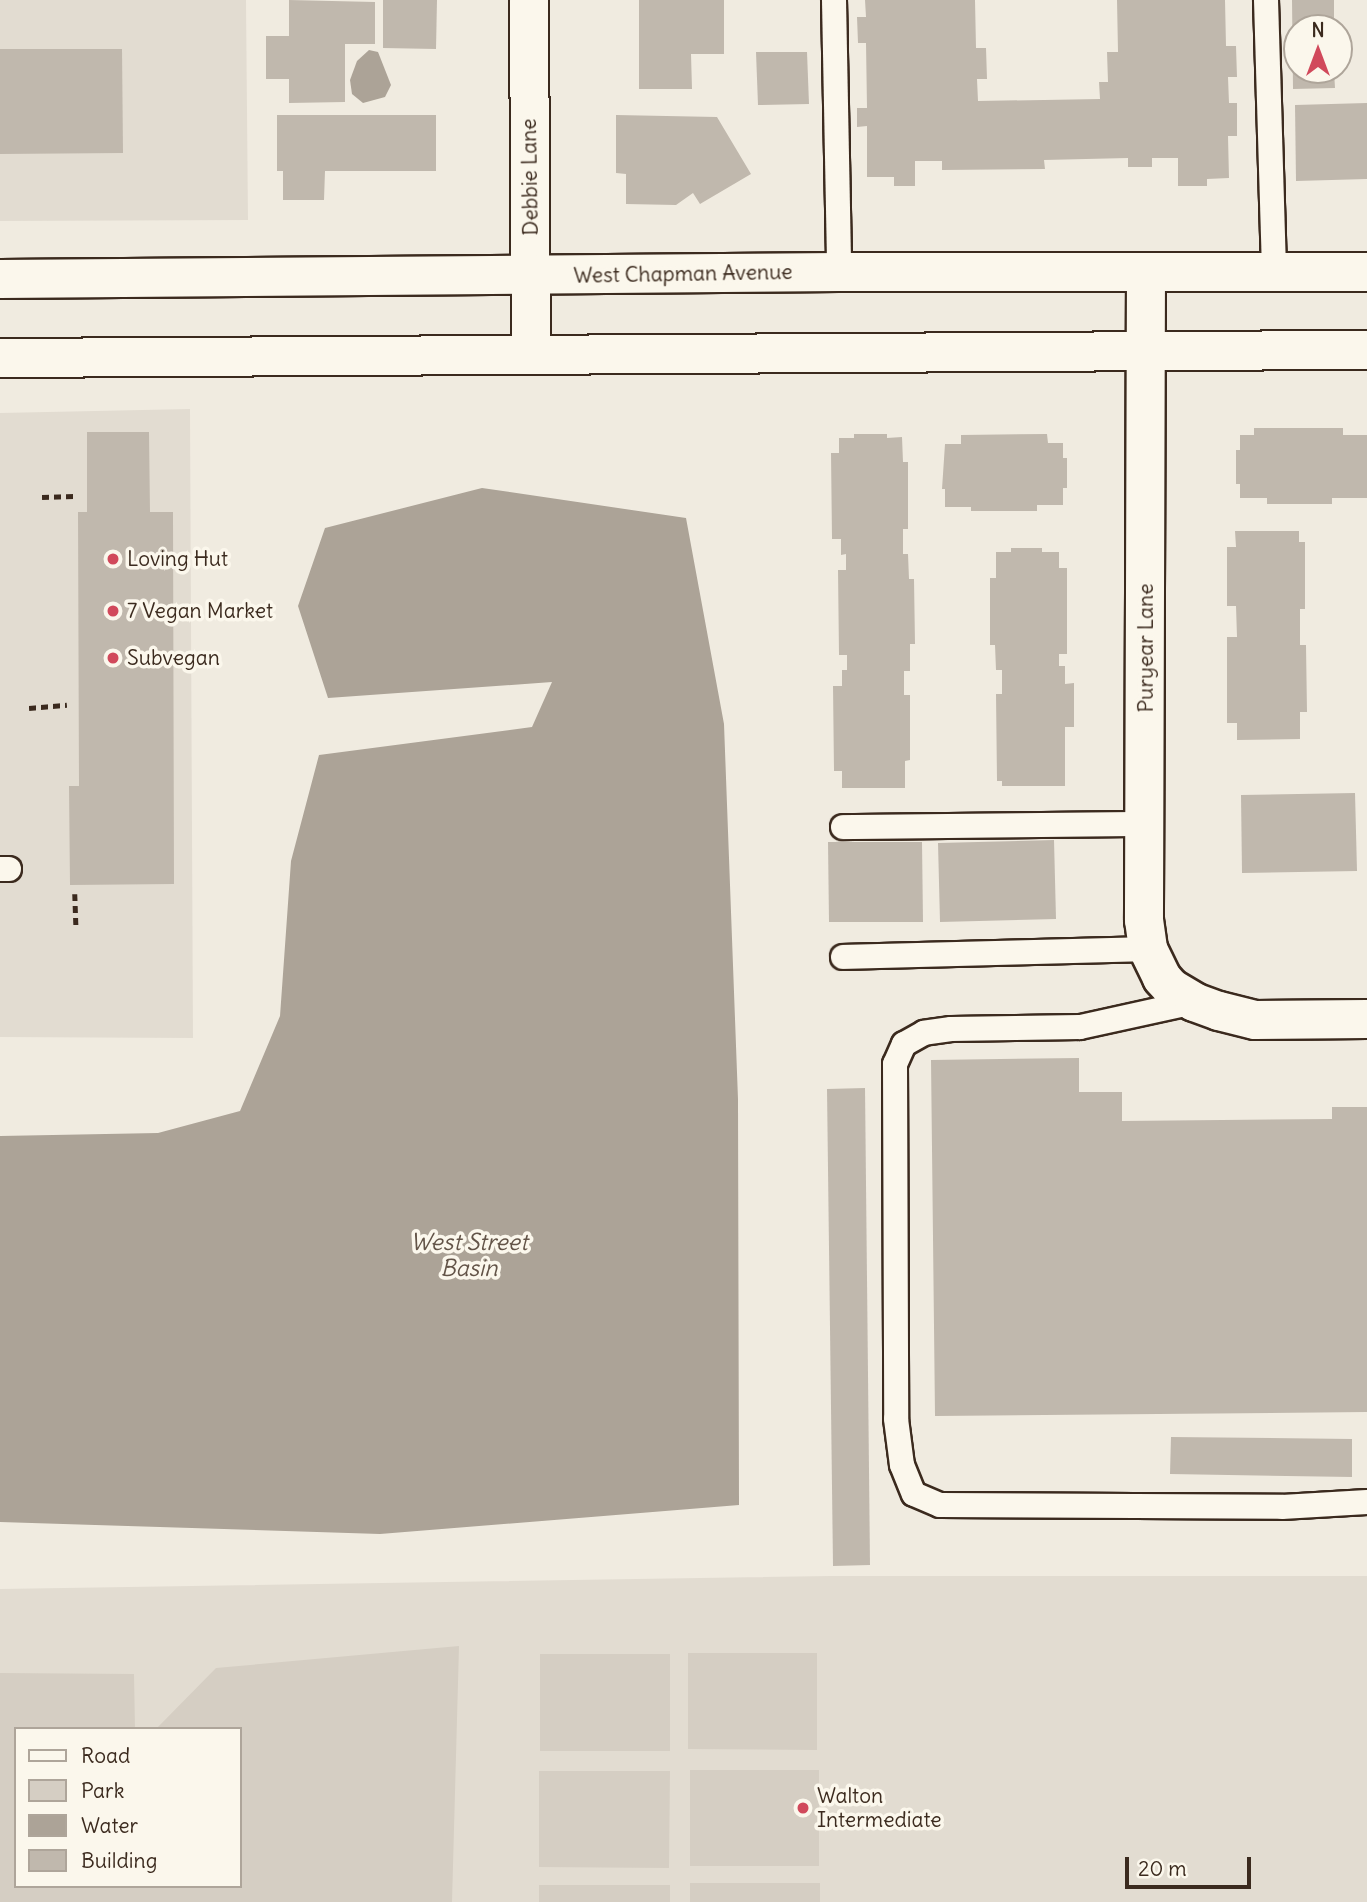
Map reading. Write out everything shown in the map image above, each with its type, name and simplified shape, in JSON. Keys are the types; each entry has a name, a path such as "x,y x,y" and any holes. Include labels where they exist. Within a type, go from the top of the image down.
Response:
{"main road":[{"name":"Debbie Lane","path":"529,0 531,354"},
{"name":"West Chapman Avenue","path":"0,279 839,272 1367,272"},
{"name":"Puryear Lane","path":"1146,274 1144,920 1148,949 1162,978 1194,1002"},
{"path":"0,358 1367,350"},
{"path":"1194,1002 1255,1020 1367,1019"}],"lane":[{"path":"834,0 839,272"},
{"path":"1266,0 1274,273"},
{"path":"843,827 1146,824"},
{"path":"843,957 1148,949"},
{"path":"1194,1002 1080,1027 951,1029 924,1033 904,1044 895,1064 896,1419 902,1465 914,1494 940,1505 1282,1507 1367,1502"}],"path":[{"path":"42,497 74,496"},
{"path":"29,708 67,705"},
{"path":"75,894 76,929"}],"shaded area":[{"path":"0,0 246,0 248,220 0,221"},
{"path":"190,409 193,1038 0,1037 0,413"},
{"name":"Walton Intermediate","path":"830,1576 1367,1576 1367,1902 0,1902 0,1589"}],"green space":[{"path":"459,1646 452,1902 0,1902 0,1673 134,1674 135,1727 14,1727 14,1888 242,1888 242,1727 158,1727 216,1668"},
{"path":"688,1653 817,1653 817,1750 688,1749"},
{"path":"540,1654 670,1654 670,1751 540,1751"},
{"path":"690,1770 819,1770 819,1866 690,1866"},
{"path":"539,1771 670,1771 669,1868 539,1867"},
{"path":"690,1883 820,1883 820,1902 690,1902"},
{"path":"539,1885 670,1885 670,1902 539,1902"}],"water":[{"path":"369,50 378,52 391,85 385,97 363,103 352,94 350,80 357,61"},
{"name":"West Street Basin","path":"482,488 686,518 724,724 738,1099 739,1505 380,1534 0,1522 0,1136 158,1133 240,1111 280,1016 291,861 319,755 532,727 552,682 328,698 298,606 325,528"}],"building":[{"path":"289,0 375,2 375,44 345,44 345,102 289,103 289,79 266,79 266,36 289,36"},
{"path":"383,0 437,0 436,49 383,48"},
{"path":"639,0 724,0 724,54 691,54 692,89 639,89"},
{"path":"865,0 975,0 976,48 986,48 987,79 977,79 978,101 1100,99 1099,82 1108,82 1107,52 1118,52 1117,0 1225,0 1226,46 1236,46 1237,77 1228,77 1229,103 1237,103 1237,136 1228,136 1229,178 1207,179 1207,186 1178,186 1178,158 1152,158 1152,167 1128,167 1128,158 1044,160 1045,169 942,170 942,161 915,161 915,186 894,186 894,177 867,177 867,126 857,127 857,108 867,108 866,43 858,43 857,17 866,17"},
{"path":"1292,0 1334,0 1334,14 1292,14"},
{"path":"0,49 122,49 123,153 0,154"},
{"path":"756,52 807,52 809,104 758,105"},
{"path":"1293,84 1335,84 1335,88 1293,89"},
{"path":"1367,103 1367,179 1296,181 1295,105"},
{"path":"277,115 436,115 436,171 325,171 324,200 283,200 283,171 277,171"},
{"path":"616,115 717,117 751,174 700,204 693,193 676,205 626,204 626,174 616,173"},
{"path":"1254,428 1343,428 1343,435 1367,435 1367,498 1332,498 1332,504 1267,504 1267,498 1240,498 1240,484 1236,484 1236,450 1240,450 1240,435 1254,435"},
{"path":"87,432 149,432 150,512 173,512 174,884 70,885 69,786 79,786 78,512 87,512"},
{"path":"854,434 902,437 903,462 908,462 908,529 903,529 903,554 908,554 909,579 914,579 915,644 910,644 910,671 904,671 904,695 910,695 910,760 905,761 905,788 842,788 842,771 834,771 833,686 842,686 842,670 847,670 847,655 839,655 838,570 846,570 846,554 841,555 841,539 832,539 831,453 839,453 839,438 854,438"},
{"path":"1047,434 1048,443 1063,443 1063,458 1067,458 1067,488 1063,488 1063,505 1037,505 1037,511 971,511 971,507 945,507 945,489 942,489 945,444 961,444 961,435"},
{"path":"1235,531 1299,531 1299,542 1305,542 1305,609 1300,609 1300,645 1306,645 1307,712 1300,712 1300,739 1237,740 1237,723 1227,723 1227,637 1237,637 1236,606 1227,606 1227,547 1236,547"},
{"path":"1011,548 1042,548 1042,552 1059,552 1059,568 1067,568 1067,654 1059,654 1059,666 1065,666 1065,684 1074,683 1074,727 1065,727 1065,786 1002,786 1002,781 997,781 996,694 1002,694 1002,670 996,670 995,645 990,645 990,578 996,578 996,552 1011,552"},
{"path":"1355,793 1357,871 1242,873 1241,795"},
{"path":"1054,840 1056,919 940,922 938,843"},
{"path":"828,842 922,842 923,922 829,922"},
{"path":"1079,1058 1079,1092 1122,1092 1122,1121 1332,1119 1332,1107 1367,1107 1367,1412 935,1416 931,1060"},
{"path":"865,1088 870,1565 833,1566 827,1089"},
{"path":"1171,1437 1352,1439 1352,1477 1170,1474"}],"place":[{"name":"Loving Hut","path":"113,559"},
{"name":"7 Vegan Market","path":"113,611"},
{"name":"Subvegan","path":"113,658"},
{"name":"Walton Intermediate","path":"803,1808"}]}
